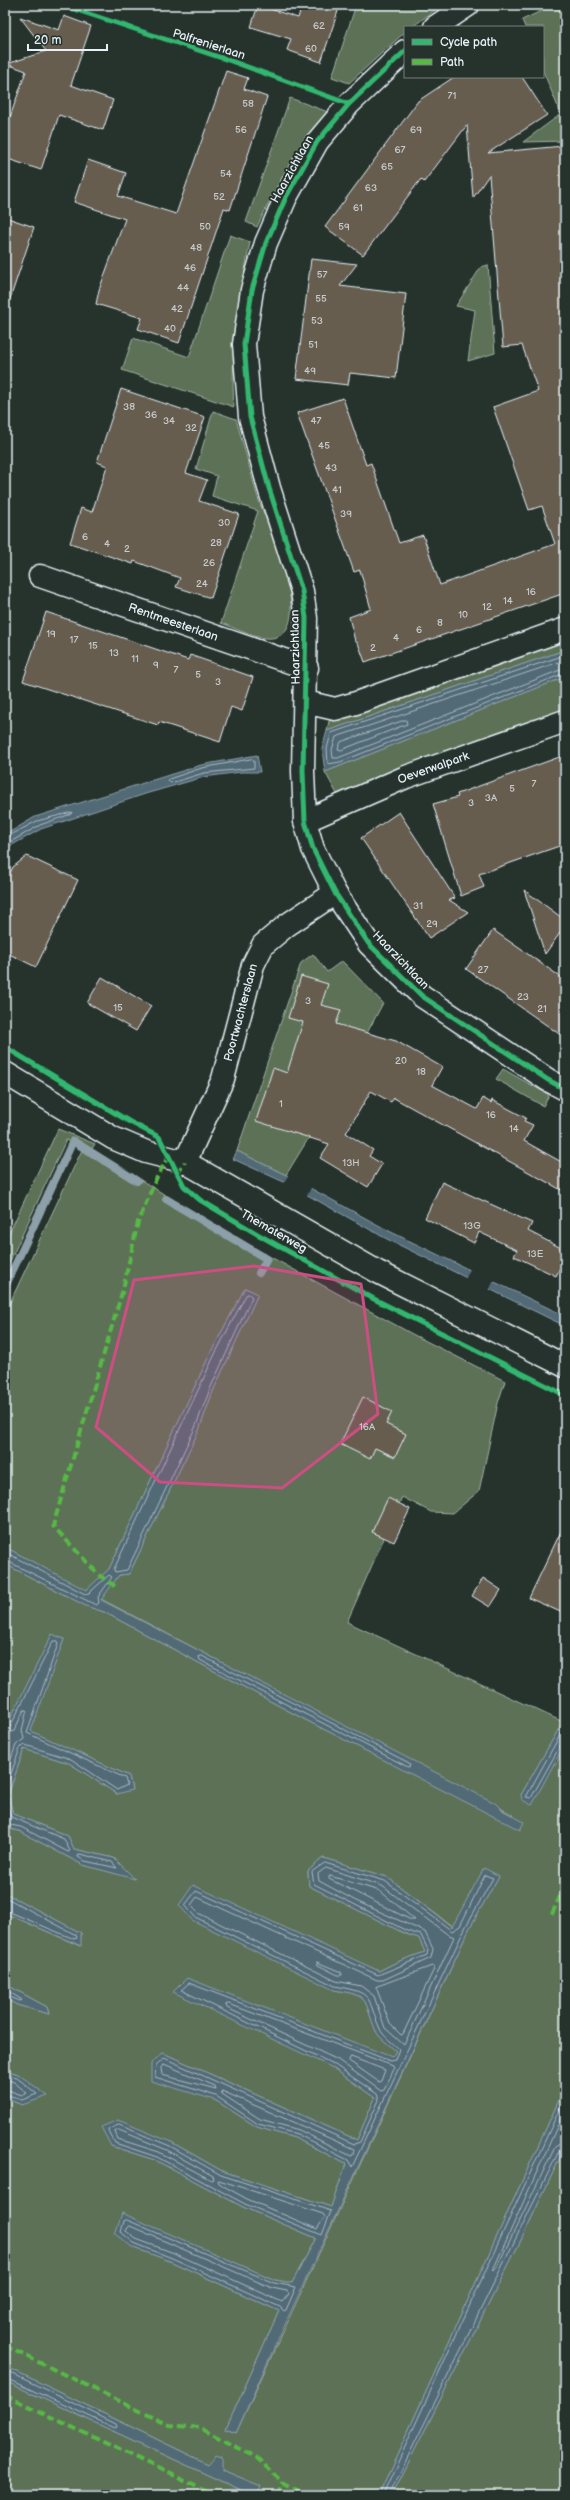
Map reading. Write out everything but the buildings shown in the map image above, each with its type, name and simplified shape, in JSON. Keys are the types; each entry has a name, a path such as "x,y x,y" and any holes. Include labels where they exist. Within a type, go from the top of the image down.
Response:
{"street":[{"path":"436,26 468,5"},
{"name":"Haarzichtlaan","path":"404,52 349,104 317,142 283,204 266,243 252,290 244,344 250,417 269,488 302,591 306,618 307,668 303,771 305,820 313,849 335,893 370,944 422,996 548,1080 565,1089"},
{"name":"Rentmeesterlaan","path":"40,576 307,668"},
{"path":"305,702 335,709 565,629"},
{"name":"Oeverwalpark","path":"305,820 406,777 565,721"},
{"name":"Poortwachterslaan","path":"185,1162 223,1079 253,965 263,945 287,925 335,893"},
{"name":"Thematerweg","path":"5,1073 113,1138 146,1152 185,1162 378,1272 565,1366"}],"highlighted area":[{"path":"254,1266 361,1284 378,1414 282,1488 160,1482 96,1427 134,1280"}],"green space":[{"path":"356,5 442,5 413,26 404,26 404,33 349,83 332,77"},
{"path":"554,5 559,5 565,78 565,141 523,142 561,114 544,73 544,26 525,26 522,20"},
{"path":"290,98 328,112 316,125 288,166 257,227 246,222"},
{"path":"230,235 250,242 239,304 233,365 234,407 122,370 133,338 189,357"},
{"path":"488,265 495,353 468,361 475,310 456,306 481,267"},
{"path":"213,411 236,419 257,495 284,569 289,591 291,610 288,626 279,636 273,638 258,637 221,623 258,511 212,496 217,476 196,469"},
{"path":"565,638 565,650 327,731 329,721"},
{"path":"565,677 565,713 337,794 325,772"},
{"path":"313,954 327,972 342,961 383,1003 327,1108 286,1175 237,1151 301,963"},
{"path":"503,1069 549,1095 543,1106 496,1079"},
{"path":"58,1129 95,1144 91,1150 243,1242 414,1335 505,1381 498,1403 479,1491 453,1513 431,1512 402,1497 347,1622 563,1722 521,1795 557,1762 565,1743 565,2087 379,2495 256,2495 260,2486 208,2464 5,2366 5,2098 22,2105 18,2074 5,2070 5,1998 17,2005 49,2014 47,2007 5,1984 5,1913 80,1946 81,1933 5,1893 5,1828 19,1831 83,1865 134,1878 114,1858 74,1849 68,1836 13,1814 8,1795 24,1749 69,1763 117,1794 132,1789 129,1776 30,1731 64,1639 52,1635 5,1729 5,1564 86,1606 104,1612 300,1717 520,1829 513,1815 101,1599 119,1575 129,1574 199,1430 213,1391 258,1294 245,1288 211,1352 109,1569 86,1591 5,1547 5,1313 82,1150 66,1140 5,1272 5,1242","holes":["323,1858 387,1877 453,1927 499,1876 469,1929 236,2433 226,2429 279,2311 170,2261 132,2247 122,2214 275,2280 292,2283 316,2238 243,2207 155,2160 111,2146 171,2142 222,2171 331,2207 346,2164 295,2138 257,2127 215,2100 163,2053 357,2140 375,2098 333,2068 392,2057 396,2051 377,2034 367,2006 361,1997 355,1994 334,1990 346,1957 379,1971 397,1962 425,1952 419,1938 406,1934 309,1886 308,1871"]},
{"path":"565,2147 565,2495 392,2495 522,2238"},
{"path":"5,2381 251,2495 5,2495"}],"water":[{"path":"565,650 565,677 325,772 322,749 327,731"},
{"path":"257,755 260,772 241,772 204,777 145,794 41,829 5,849 5,835 35,817 201,765"},
{"path":"237,1151 288,1176 391,1232 565,1316 565,1326 387,1239 284,1182 233,1159"},
{"path":"245,1288 258,1294 213,1391 199,1430 129,1574 119,1575 101,1600 495,1803 502,1810 524,1822 520,1830 300,1717 104,1612 86,1606 5,1564 5,1547 86,1590 109,1569 211,1352"},
{"path":"52,1634 64,1639 31,1731 129,1776 132,1790 117,1794 69,1763 24,1749 8,1795 13,1814 68,1836 74,1849 114,1858 135,1879 83,1865 19,1831 5,1828 5,1729"},
{"path":"565,1718 565,1743 532,1805 522,1800 521,1795"},
{"path":"323,1858 387,1877 452,1927 484,1868 499,1876 469,1929 283,2328 236,2433 226,2429 279,2311 170,2261 132,2247 115,2234 122,2213 275,2280 292,2283 316,2238 243,2207 155,2160 111,2146 101,2127 118,2120 171,2142 222,2171 331,2207 346,2164 295,2138 257,2127 215,2100 151,2081 151,2063 163,2053 357,2140 375,2098 333,2068 173,1992 187,1978 392,2057 396,2051 377,2034 367,2006 361,1997 355,1994 334,1990 192,1920 179,1905 193,1885 379,1971 397,1962 425,1952 419,1938 406,1934 309,1886 308,1871"},
{"path":"5,1893 81,1933 81,1946 5,1913"},
{"path":"5,1984 47,2007 49,2014 17,2005 5,1998"},
{"path":"5,2070 18,2074 48,2096 22,2105 5,2098"},
{"path":"565,2087 565,2147 522,2238 392,2495 379,2495"},
{"path":"5,2366 208,2464 216,2455 222,2457 222,2470 261,2486 256,2495 251,2495 5,2381"}],"pier":[{"path":"289,1174 312,1186 306,1197 283,1184"},
{"path":"470,1269 494,1280 489,1291 465,1280"}],"waterway":[{"path":"5,1287 73,1141 137,1181"},
{"path":"166,1199 267,1259 259,1273"}],"marked path":[{"path":"115,1586 100,1576 53,1526 123,1289 138,1222 156,1179 167,1159"},
{"path":"177,1173 185,1162"},
{"path":"552,1914 565,1885"},
{"path":"5,2346 169,2425 200,2428 256,2457 282,2482 306,2495"},
{"path":"5,2395 214,2495"},
{"path":"278,2495 282,2482"}],"cycle path":[{"name":"Palfrenierlaan","path":"62,5 231,61 349,104"},
{"path":"404,52 349,104 317,142 286,197 266,243 252,290 244,344 250,417 269,488 302,591 306,618 303,771 305,821 313,849 335,893 369,944 422,996 548,1080 565,1089"},
{"path":"5,1047 130,1122 159,1137 184,1186 200,1200 259,1235 374,1299 565,1395"}]}
